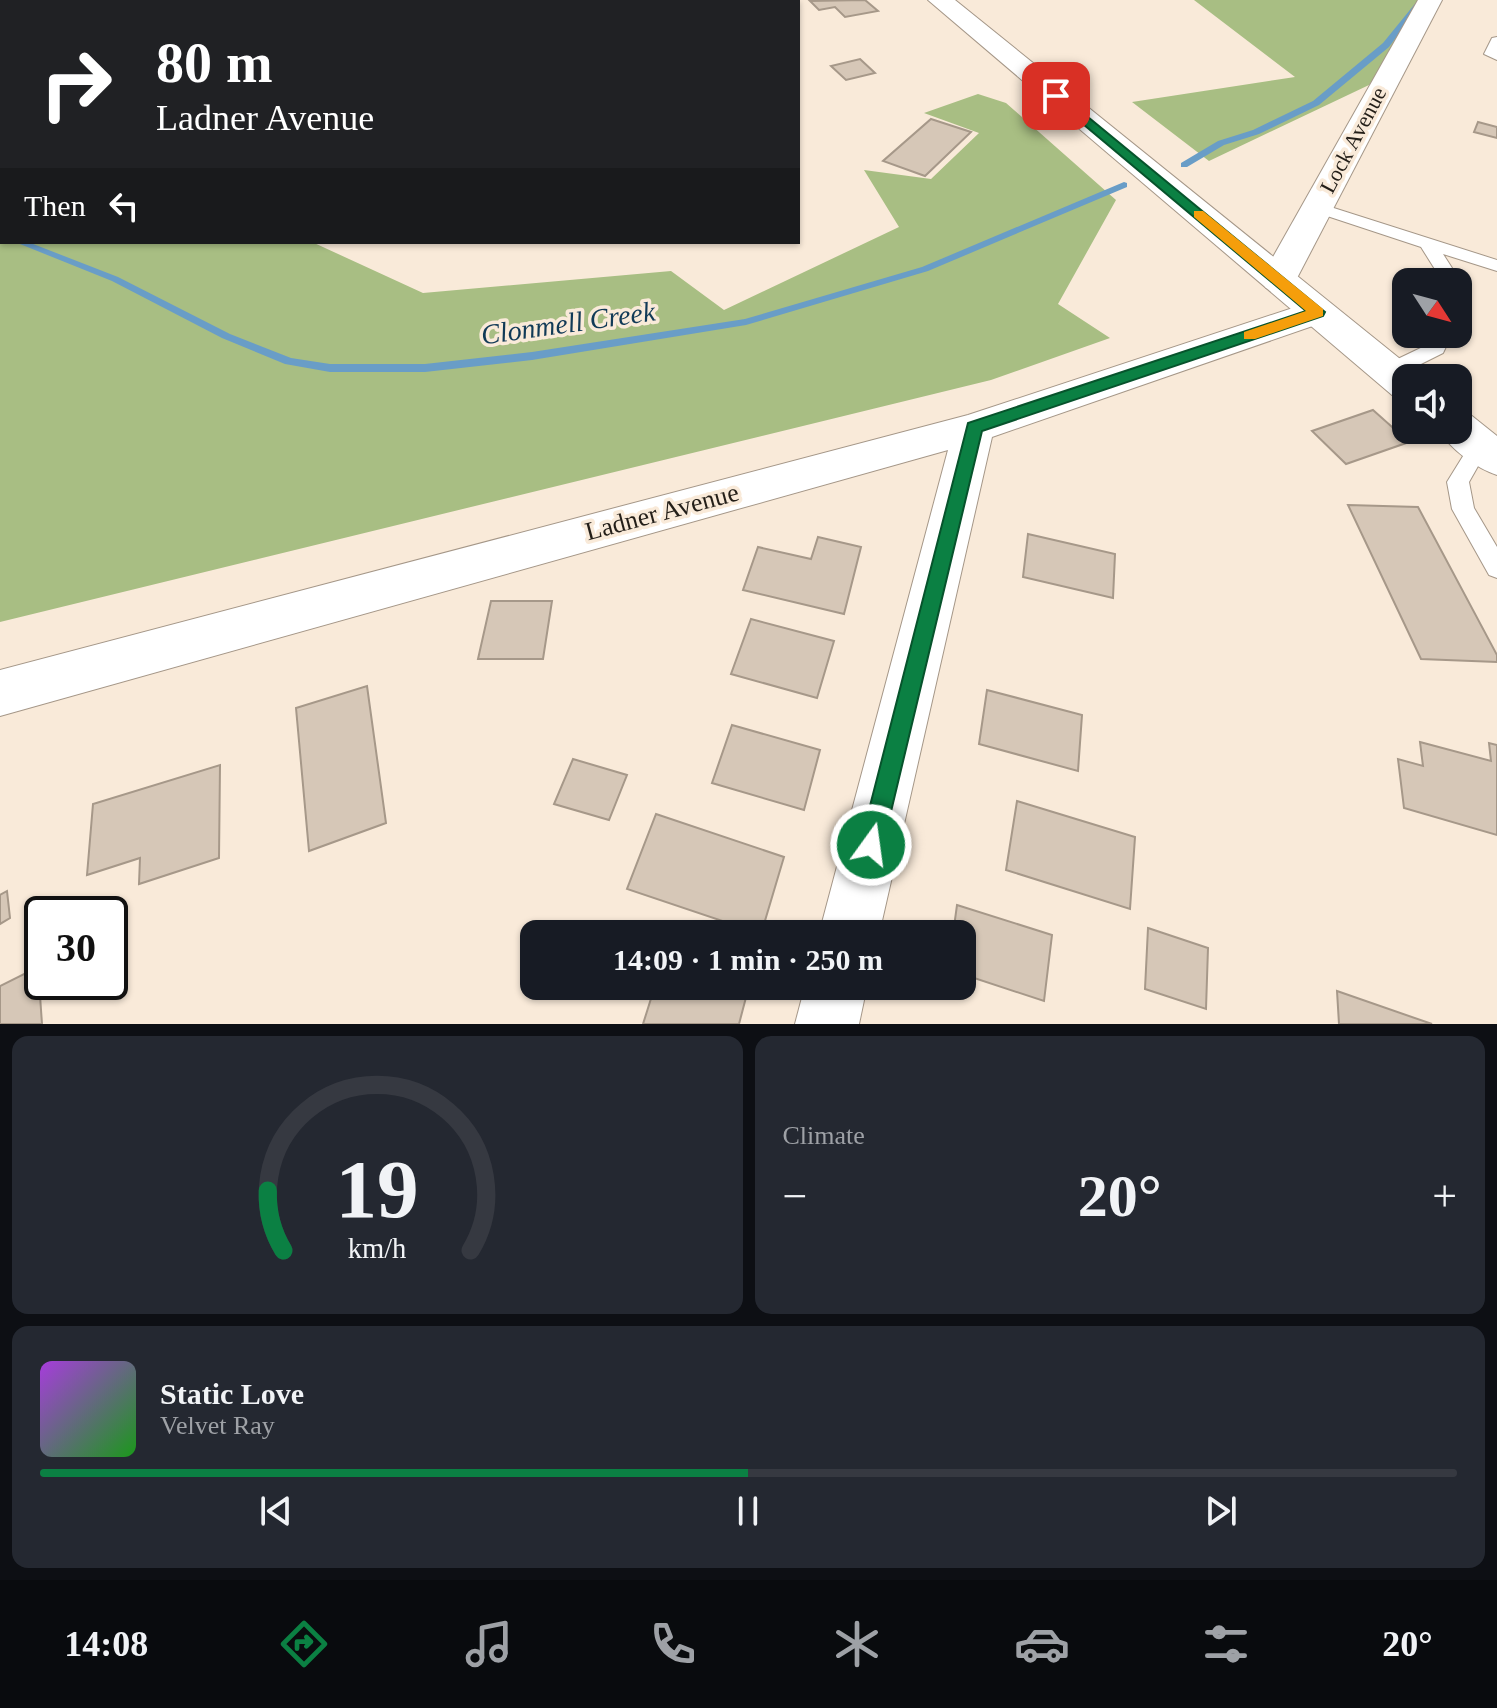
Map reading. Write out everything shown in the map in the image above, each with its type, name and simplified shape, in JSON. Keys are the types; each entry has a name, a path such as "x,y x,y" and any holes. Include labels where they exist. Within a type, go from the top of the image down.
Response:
{"street":[{"path":"940,0 1392,373"},
{"name":"Lock Avenue","path":"1278,280 1430,0"},
{"name":"Ladner Avenue","path":"0,693 974,428 1317,312"},
{"path":"852,920 974,428"},
{"path":"827,1024 833,1000"}],"lane":[{"path":"1497,41 1491,54 1497,56"},
{"path":"1318,208 1497,266"},
{"path":"1427,243 1443,268"},
{"path":"1416,364 1436,348"},
{"path":"1478,444 1458,482 1463,509 1497,568"}],"green space":[{"path":"1194,0 1434,0 1369,85 1209,161 1132,102 1295,77"},
{"path":"978,94 1006,103 1116,200 1058,304 1110,338 991,380 0,622 0,244 316,244 423,293 671,271 724,310 899,227 864,170 931,179 979,133 924,113"}],"building":[{"path":"865,0 878,11 845,17 835,7 819,10 810,1"},
{"path":"860,59 875,73 846,80 831,66"},
{"path":"931,119 971,132 925,176 883,161"},
{"path":"1478,122 1497,127 1497,138 1474,132"},
{"path":"1373,410 1392,427 1392,444 1403,444 1346,464 1312,431"},
{"path":"1348,505 1418,507 1497,655 1497,662 1421,659"},
{"path":"1028,534 1115,554 1113,598 1023,577"},
{"path":"818,537 861,547 844,614 743,590 758,547 811,559"},
{"path":"491,601 552,601 543,659 478,659"},
{"path":"751,619 834,641 817,698 731,674"},
{"path":"367,686 386,823 309,851 296,708"},
{"path":"987,690 1082,715 1078,771 979,744"},
{"path":"732,725 820,750 804,810 712,783"},
{"path":"1420,742 1491,761 1489,743 1497,745 1497,835 1404,808 1398,759 1423,766"},
{"path":"573,759 627,775 609,820 554,804"},
{"path":"220,765 219,858 139,884 140,858 87,875 93,804"},
{"path":"1017,801 1135,837 1130,909 1006,870"},
{"path":"656,814 784,857 765,920 719,920 627,889"},
{"path":"7,891 10,918 0,924 0,895"},
{"path":"957,905 1052,935 1044,1001 976,979 976,920 955,920"},
{"path":"1148,928 1208,948 1206,1009 1145,989"},
{"path":"24,974 24,1000 40,1000 42,1024 0,1024 0,986"},
{"path":"1337,991 1432,1024 1339,1024"},
{"path":"651,1000 745,1000 739,1024 643,1024"}],"waterway":[{"name":"Clonmell Creek","path":"1184,165 1221,143 1256,132 1316,103 1386,45 1421,0"},
{"name":"Clonmell Creek","path":"25,244 115,279 226,336 289,361 330,368 425,368 532,356 746,322 925,269 1124,185"}],"slow traffic":[{"path":"1198,214 1317,312 1249,335"}],"route":[{"path":"871,845 974,428 1317,312 1056,96"}]}
